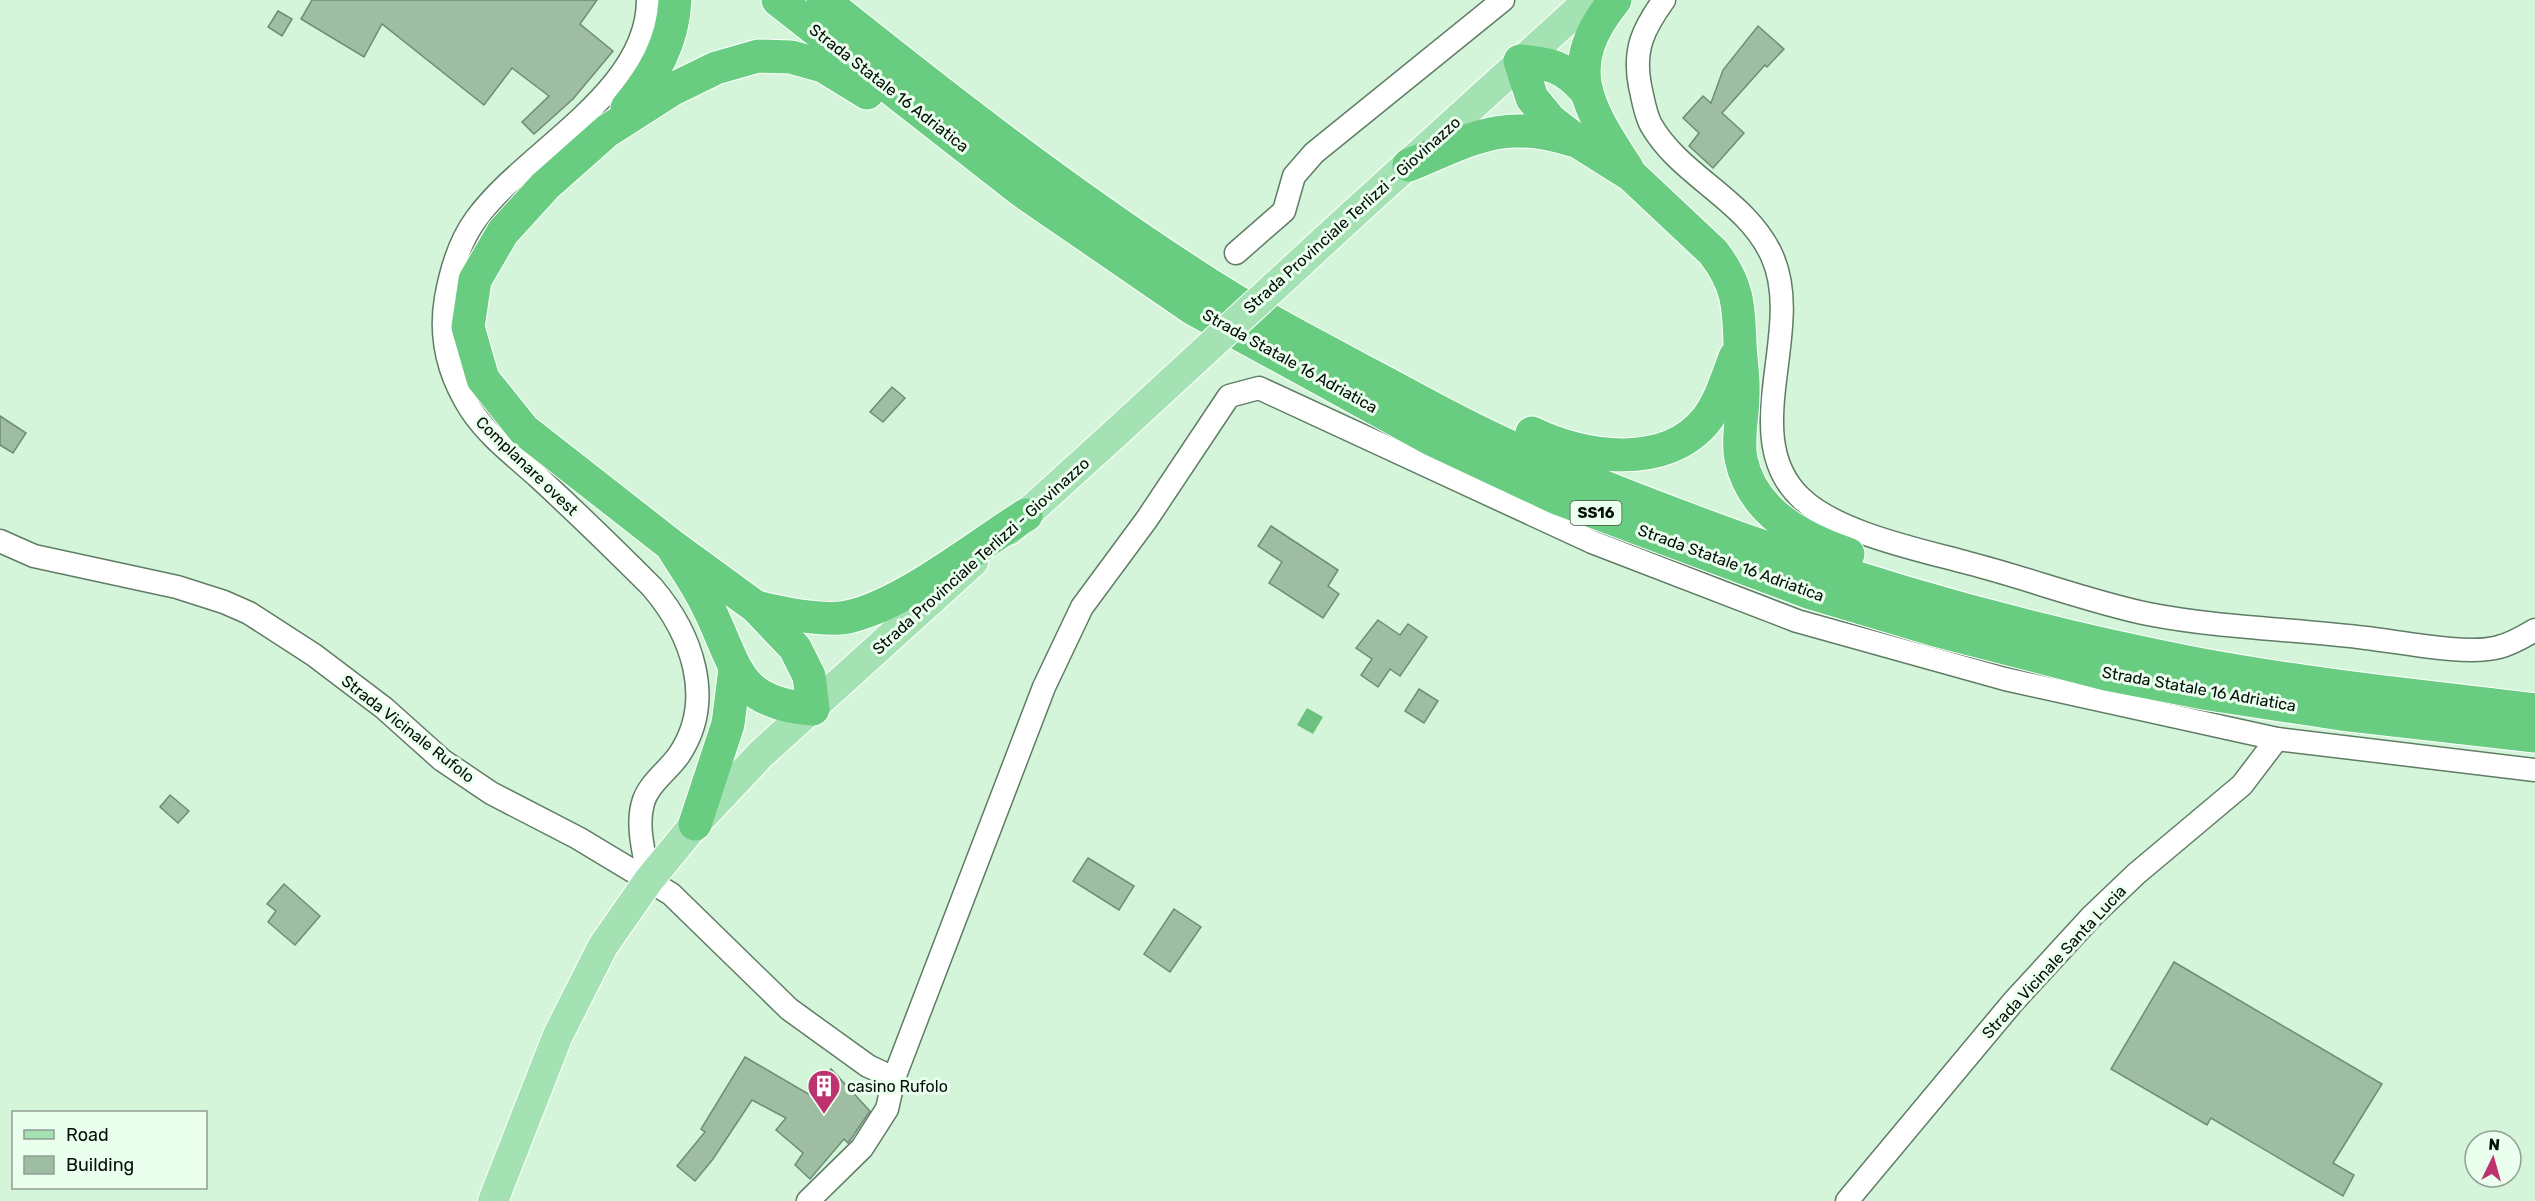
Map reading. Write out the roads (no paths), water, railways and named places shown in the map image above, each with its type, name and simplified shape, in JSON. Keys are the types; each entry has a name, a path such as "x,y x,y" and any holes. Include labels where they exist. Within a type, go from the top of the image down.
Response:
{"highway":[{"path":"671,545 707,604 735,669 747,687 764,699 785,707 813,708 808,676 795,648 756,607 671,545 524,430 483,379 468,327 475,280 503,232 545,186 607,131 651,79 674,24 675,0"},
{"name":"Strada Statale 16 Adriatica","path":"778,0 970,152 1068,225 1192,308 1442,444 1557,498 1811,593 1935,630 2106,674 2208,694 2341,714 2535,736"},
{"name":"Strada Statale 16 Adriatica","path":"824,0 978,123 1110,219 1200,279 1293,333 1463,425 1610,490 1742,540 1859,580 2036,628 2200,664 2339,686 2535,710"},
{"path":"1615,0 1601,18 1588,43 1583,63 1585,90 1600,127 1631,175"},
{"path":"607,131 671,90 716,68 758,56 791,57 823,66 852,81 912,127 970,152"},
{"path":"1585,90 1569,73 1551,64 1520,61 1532,98 1550,120 1577,141 1631,175 1723,264 1738,301 1743,394 1739,438 1741,459 1752,490 1776,516 1811,541 1962,591 2036,628"},
{"path":"1409,165 1480,137 1516,128 1544,131 1577,141"},
{"path":"1293,333 1434,386 1553,443 1591,453 1610,454 1630,454 1659,449 1686,437 1705,421 1719,401 1740,344"},
{"path":"756,607 792,615 850,617 893,601 1026,515"},
{"path":"695,824 728,724 735,669"}],"main road":[{"name":"Strada Provinciale Terlizzi - Giovinazzo","path":"493,1201 563,1025 603,946 649,880 695,824 761,754 1589,0"}],"street":[{"name":"Complanare ovest","path":"648,0 644,35 622,72 593,104 487,206 470,229 450,275 443,330 446,356 453,376 477,419 652,587 672,614 688,647 698,685 693,727 677,758 646,795 640,813 649,880"},
{"path":"1236,253 1284,211 1294,176 1314,153 1503,0"},
{"path":"1664,0 1644,28 1638,54 1637,71 1650,123 1681,162 1734,206 1773,256 1782,314 1770,430 1773,447 1785,476 1798,497 1820,514 1900,545 2145,613 2232,628 2358,637 2460,648 2498,648 2535,630"},
{"path":"808,1201 861,1148 887,1109 894,1078 1044,687 1082,607 1147,519 1229,396 1259,387 1592,542 1797,621 2005,679 2277,739 2535,770"},
{"name":"Strada Vicinale Rufolo","path":"0,541 34,556 177,587 224,602 249,613 314,655 384,708 442,760 491,793 671,894 789,1009 868,1066 894,1078"},
{"name":"Strada Vicinale Santa Lucia","path":"1847,1201 2013,1002 2092,916 2136,874 2242,785 2277,739"}],"place":[{"name":"casino Rufolo","path":"824,1115"}]}
